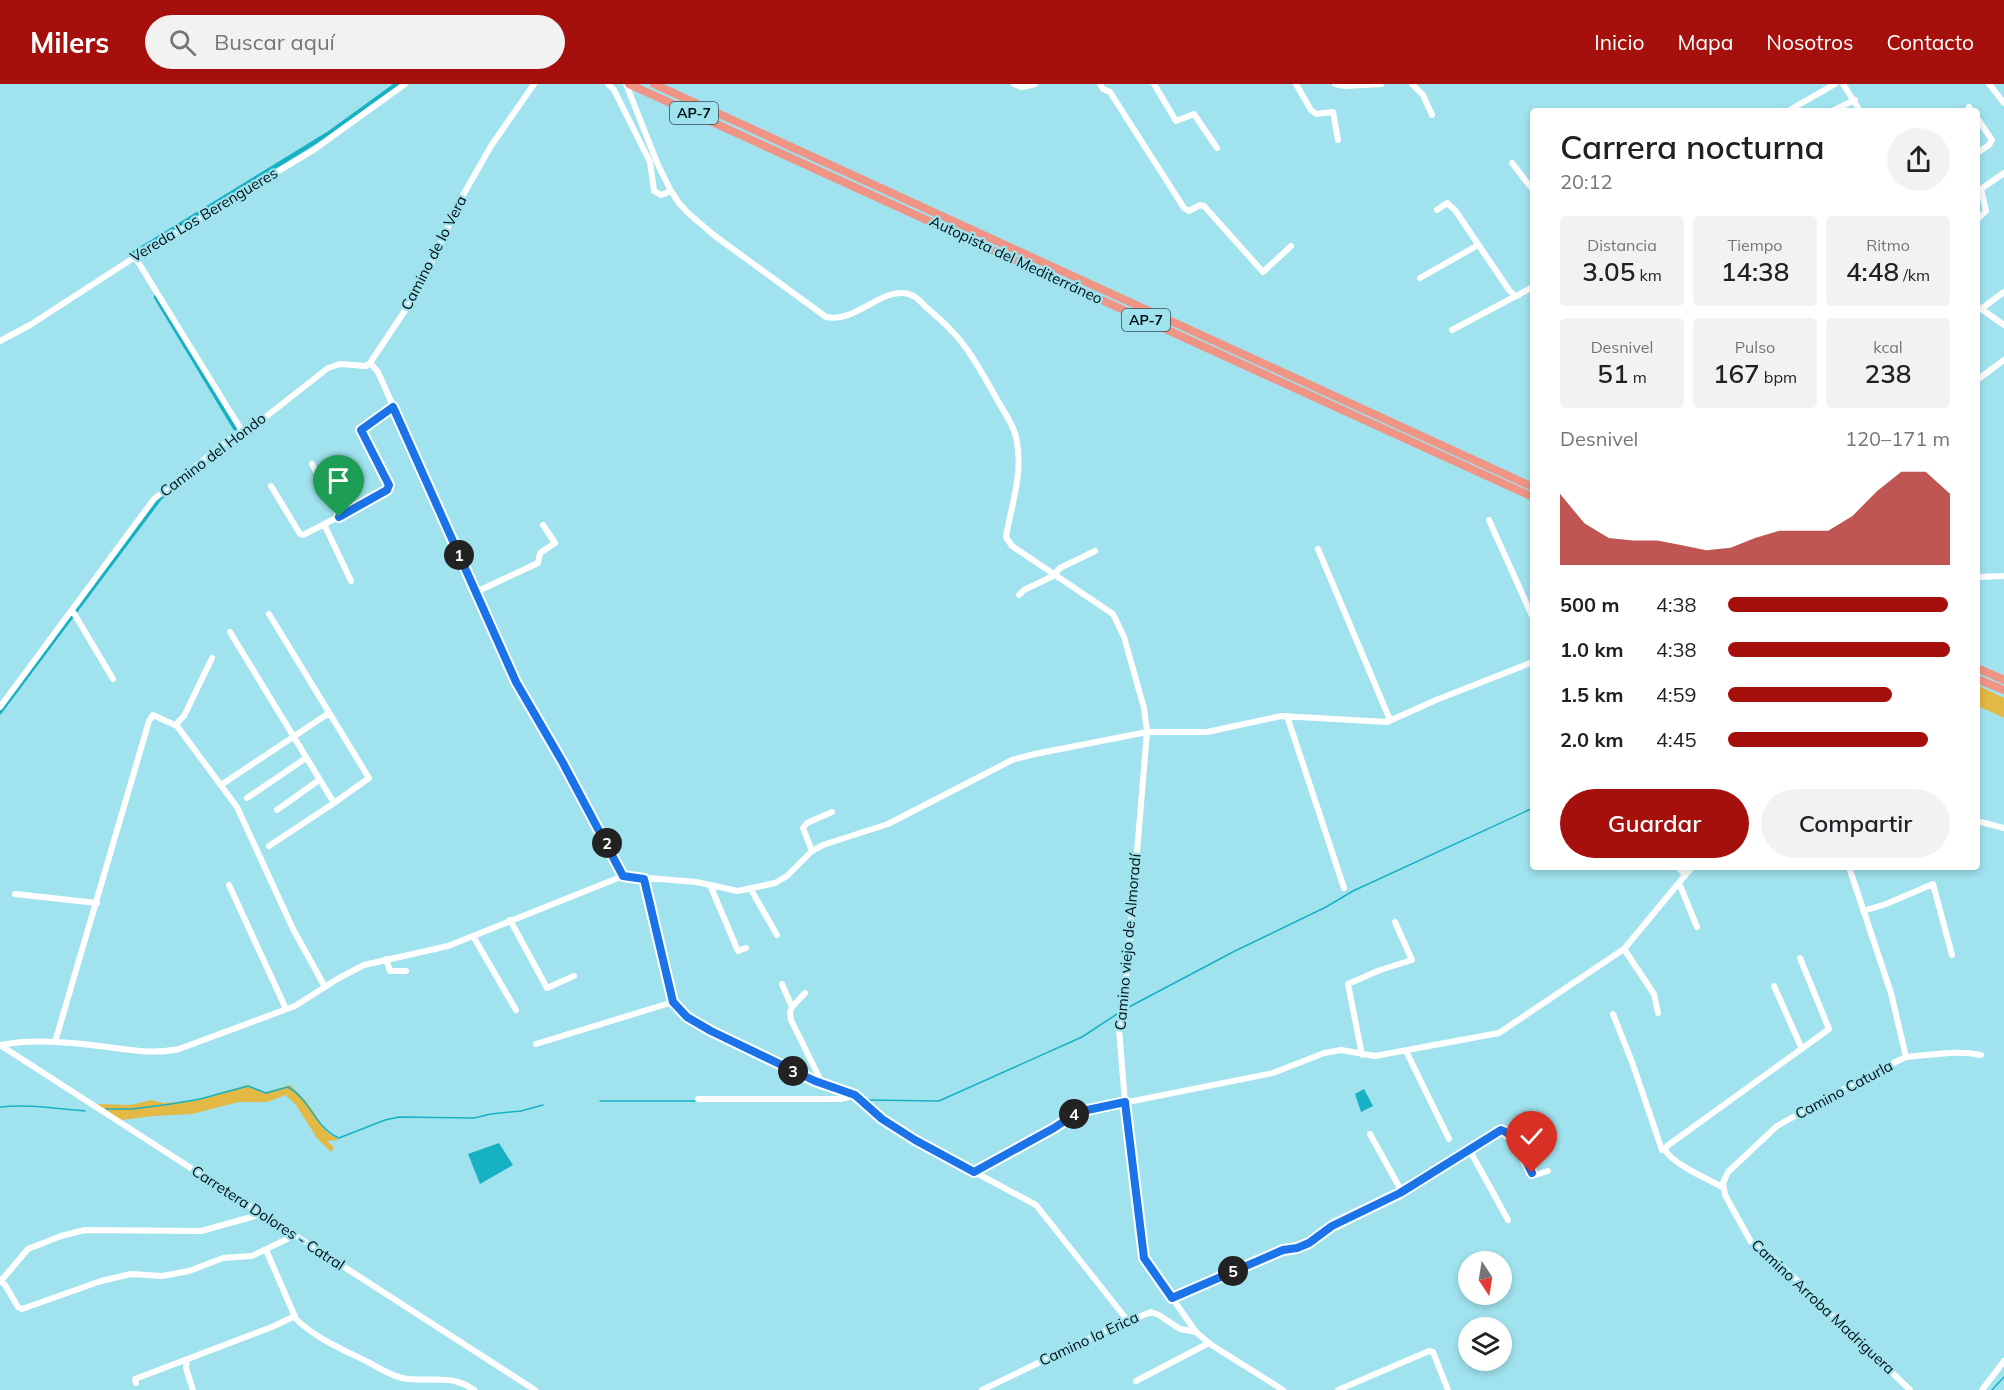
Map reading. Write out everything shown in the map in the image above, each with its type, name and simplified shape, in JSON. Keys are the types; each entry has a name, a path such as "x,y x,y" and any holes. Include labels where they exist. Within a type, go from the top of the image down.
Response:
{"highway":[{"name":"Autopista del Mediterráneo","path":"628,84 1530,496"},
{"name":"Autopista del Mediterráneo","path":"654,84 1530,486"},
{"path":"1980,669 2004,680"},
{"path":"1980,680 2004,690"}],"street":[{"name":"Vereda Los Berengueres","path":"0,341 30,326 135,256 312,151 405,84"},
{"name":"Camino de lo Vera","path":"370,363 418,291 462,197 490,146 534,84"},
{"path":"608,84 614,90 650,162 654,191 661,195 670,191"},
{"name":"Camino viejo de Almoradí","path":"628,84 634,107 670,191 700,224 826,317 834,319 844,317 890,296 902,293 916,298 951,330 988,385 1016,434 1017,481 1006,537 1012,546 1113,614 1124,637 1142,697 1147,732 1128,960 1119,1030 1125,1102 1144,1258 1196,1332 1209,1343 1283,1390"},
{"path":"1014,84 1022,87 1035,84"},
{"path":"1100,84 1103,89 1110,92 1184,208 1189,211 1200,205 1204,207 1263,272 1291,246"},
{"path":"1154,84 1176,121 1194,114 1217,148"},
{"path":"1296,84 1311,110 1316,114 1333,112 1338,140"},
{"path":"1335,84 1345,86 1381,84"},
{"path":"1412,84 1422,95 1432,115"},
{"path":"1793,108 1835,84"},
{"path":"1844,84 1859,108"},
{"path":"1989,84 2004,103"},
{"path":"1838,108 1855,100"},
{"path":"1980,122 1992,140 1980,151"},
{"path":"1512,163 1530,186"},
{"path":"1980,217 1986,211 1981,189 2004,173"},
{"path":"1437,210 1447,203 1455,210 1509,290 1515,296 1519,295"},
{"path":"1420,278 1478,245"},
{"path":"135,256 242,431"},
{"path":"1452,330 1530,289"},
{"path":"1980,306 2004,292"},
{"path":"1980,308 2004,326"},
{"path":"1980,378 2004,360"},
{"path":"370,363 378,372 516,682 569,773 623,876"},
{"name":"Camino del Hondo","path":"0,707 74,612 154,499 231,438 254,426 328,368 340,364 366,366 370,363"},
{"path":"271,486 300,534 303,535 387,490 389,485 361,430 393,407"},
{"path":"312,464 339,517"},
{"path":"1489,520 1530,611"},
{"path":"324,524 351,581"},
{"path":"476,592 538,562 540,553 555,543 543,525"},
{"path":"1318,549 1390,720"},
{"path":"1019,595 1055,574 1060,568 1095,551"},
{"path":"1980,577 2004,576"},
{"path":"74,612 113,679"},
{"path":"268,614 369,778 269,846"},
{"path":"230,632 334,803"},
{"path":"177,726 212,658"},
{"path":"0,1045 24,1041 55,1042 129,1050 168,1051 295,1006 364,965 448,946 623,876 696,882 738,891 775,883 787,876 812,851 832,841 888,824 1008,762 1035,754 1147,732 1207,732 1281,716 1359,721 1390,720 1530,663"},
{"path":"221,786 329,713"},
{"path":"55,1042 150,717 153,715 177,726 242,815 293,928 325,987"},
{"path":"1287,716 1344,888"},
{"path":"247,798 306,759"},
{"path":"277,810 320,780"},
{"path":"812,851 802,828 807,823 832,812"},
{"path":"1980,822 2004,828"},
{"path":"1681,870 1685,875"},
{"path":"974,1172 1054,1128 1078,1112 1273,1073 1324,1053 1341,1050 1375,1056 1499,1033 1624,949 1689,870"},
{"name":"Camino Caturla","path":"1724,1188 1723,1183 1728,1172 1777,1126 1876,1071 1906,1057 1891,993 1849,870"},
{"path":"644,879 673,1002 687,1017 711,1031 818,1082 855,1095 882,1119 915,1140 1036,1205 1128,1321"},
{"path":"1679,883 1697,927"},
{"path":"229,885 286,1009"},
{"path":"710,885 738,951 746,948"},
{"path":"1863,910 1886,904 1933,885 1952,955"},
{"path":"750,888 777,935"},
{"path":"15,894 97,903"},
{"path":"510,921 547,988 574,976"},
{"path":"1362,1055 1348,984 1380,970 1412,960 1395,922"},
{"path":"473,936 516,1010"},
{"path":"1624,949 1654,994 1658,1013"},
{"path":"1665,1150 1667,1146 1829,1029 1800,958"},
{"path":"386,960 390,971 406,971"},
{"path":"782,984 792,1007"},
{"path":"1774,986 1802,1049"},
{"path":"805,993 792,1007 791,1020 820,1079 818,1082"},
{"path":"536,1044 673,1002"},
{"path":"1612,1014 1632,1062 1662,1150 1724,1188"},
{"name":"Carretera Dolores - Catral","path":"0,1045 535,1390"},
{"path":"1406,1051 1449,1139"},
{"path":"1906,1057 1950,1052 1981,1054"},
{"path":"698,1099 840,1100 855,1095"},
{"path":"1172,1298 1283,1250 1309,1243 1332,1226 1401,1192 1501,1130 1507,1131 1513,1137 1535,1175 1548,1171"},
{"path":"1370,1134 1401,1192"},
{"path":"1469,1149 1508,1220"},
{"name":"Camino Arroba Madriguera","path":"1724,1188 1725,1195 1751,1242 1761,1247 1777,1261 1910,1390"},
{"path":"259,1212 255,1216 201,1230 85,1230 61,1236 28,1250 0,1282 5,1285 18,1307 22,1309 102,1281 131,1274 162,1276 189,1270 223,1258 252,1256 289,1238 292,1234"},
{"path":"266,1250 295,1316 302,1325 392,1374 403,1378 450,1379 474,1390"},
{"name":"Camino la Erica","path":"982,1390 1151,1312 1160,1315 1180,1329 1196,1332"},
{"path":"136,1383 135,1379 272,1327 295,1316"},
{"path":"1136,1381 1209,1343"},
{"path":"1338,1390 1433,1352 1437,1357 1448,1390"},
{"path":"187,1359 186,1368 193,1390"},
{"path":"1982,1390 2004,1361"}],"shaded area":[{"path":"1980,686 2004,698 2004,718 1980,708"},
{"path":"248,1085 263,1093 290,1085 307,1102 326,1131 337,1138 338,1140 327,1141 334,1147 331,1152 317,1138 296,1105 286,1095 267,1102 239,1102 192,1114 121,1120 96,1104 130,1105 152,1100 163,1103 191,1101"}],"water":[{"path":"1364,1089 1373,1106 1361,1112 1355,1094"},
{"path":"499,1143 513,1165 480,1184 468,1154"}],"waterway":[{"path":"131,255 328,134 397,84"},
{"path":"156,297 235,428"},
{"path":"0,712 160,498 187,477"},
{"path":"1129,1007 1353,891 1530,809"},
{"path":"866,1100 939,1101 1082,1037 1117,1014"},
{"path":"106,1109 132,1109 171,1104 248,1086 266,1093 288,1087 296,1092 324,1128 339,1138 399,1117 474,1118 521,1111 543,1105"},
{"path":"600,1101 698,1101"},
{"path":"0,1107 32,1106 85,1111"},
{"path":"1992,1390 2004,1377"}],"route":[{"path":"339,517 387,490 389,485 361,430 393,407 516,682 563,763 623,876 644,879 658,946 673,1002 679,1010 711,1031 815,1081 855,1095 882,1119 974,1172 1054,1128 1078,1112 1125,1102 1144,1258 1172,1298 1283,1250 1309,1243 1332,1226 1400,1193 1501,1130 1507,1131 1513,1137 1532,1173"}]}
